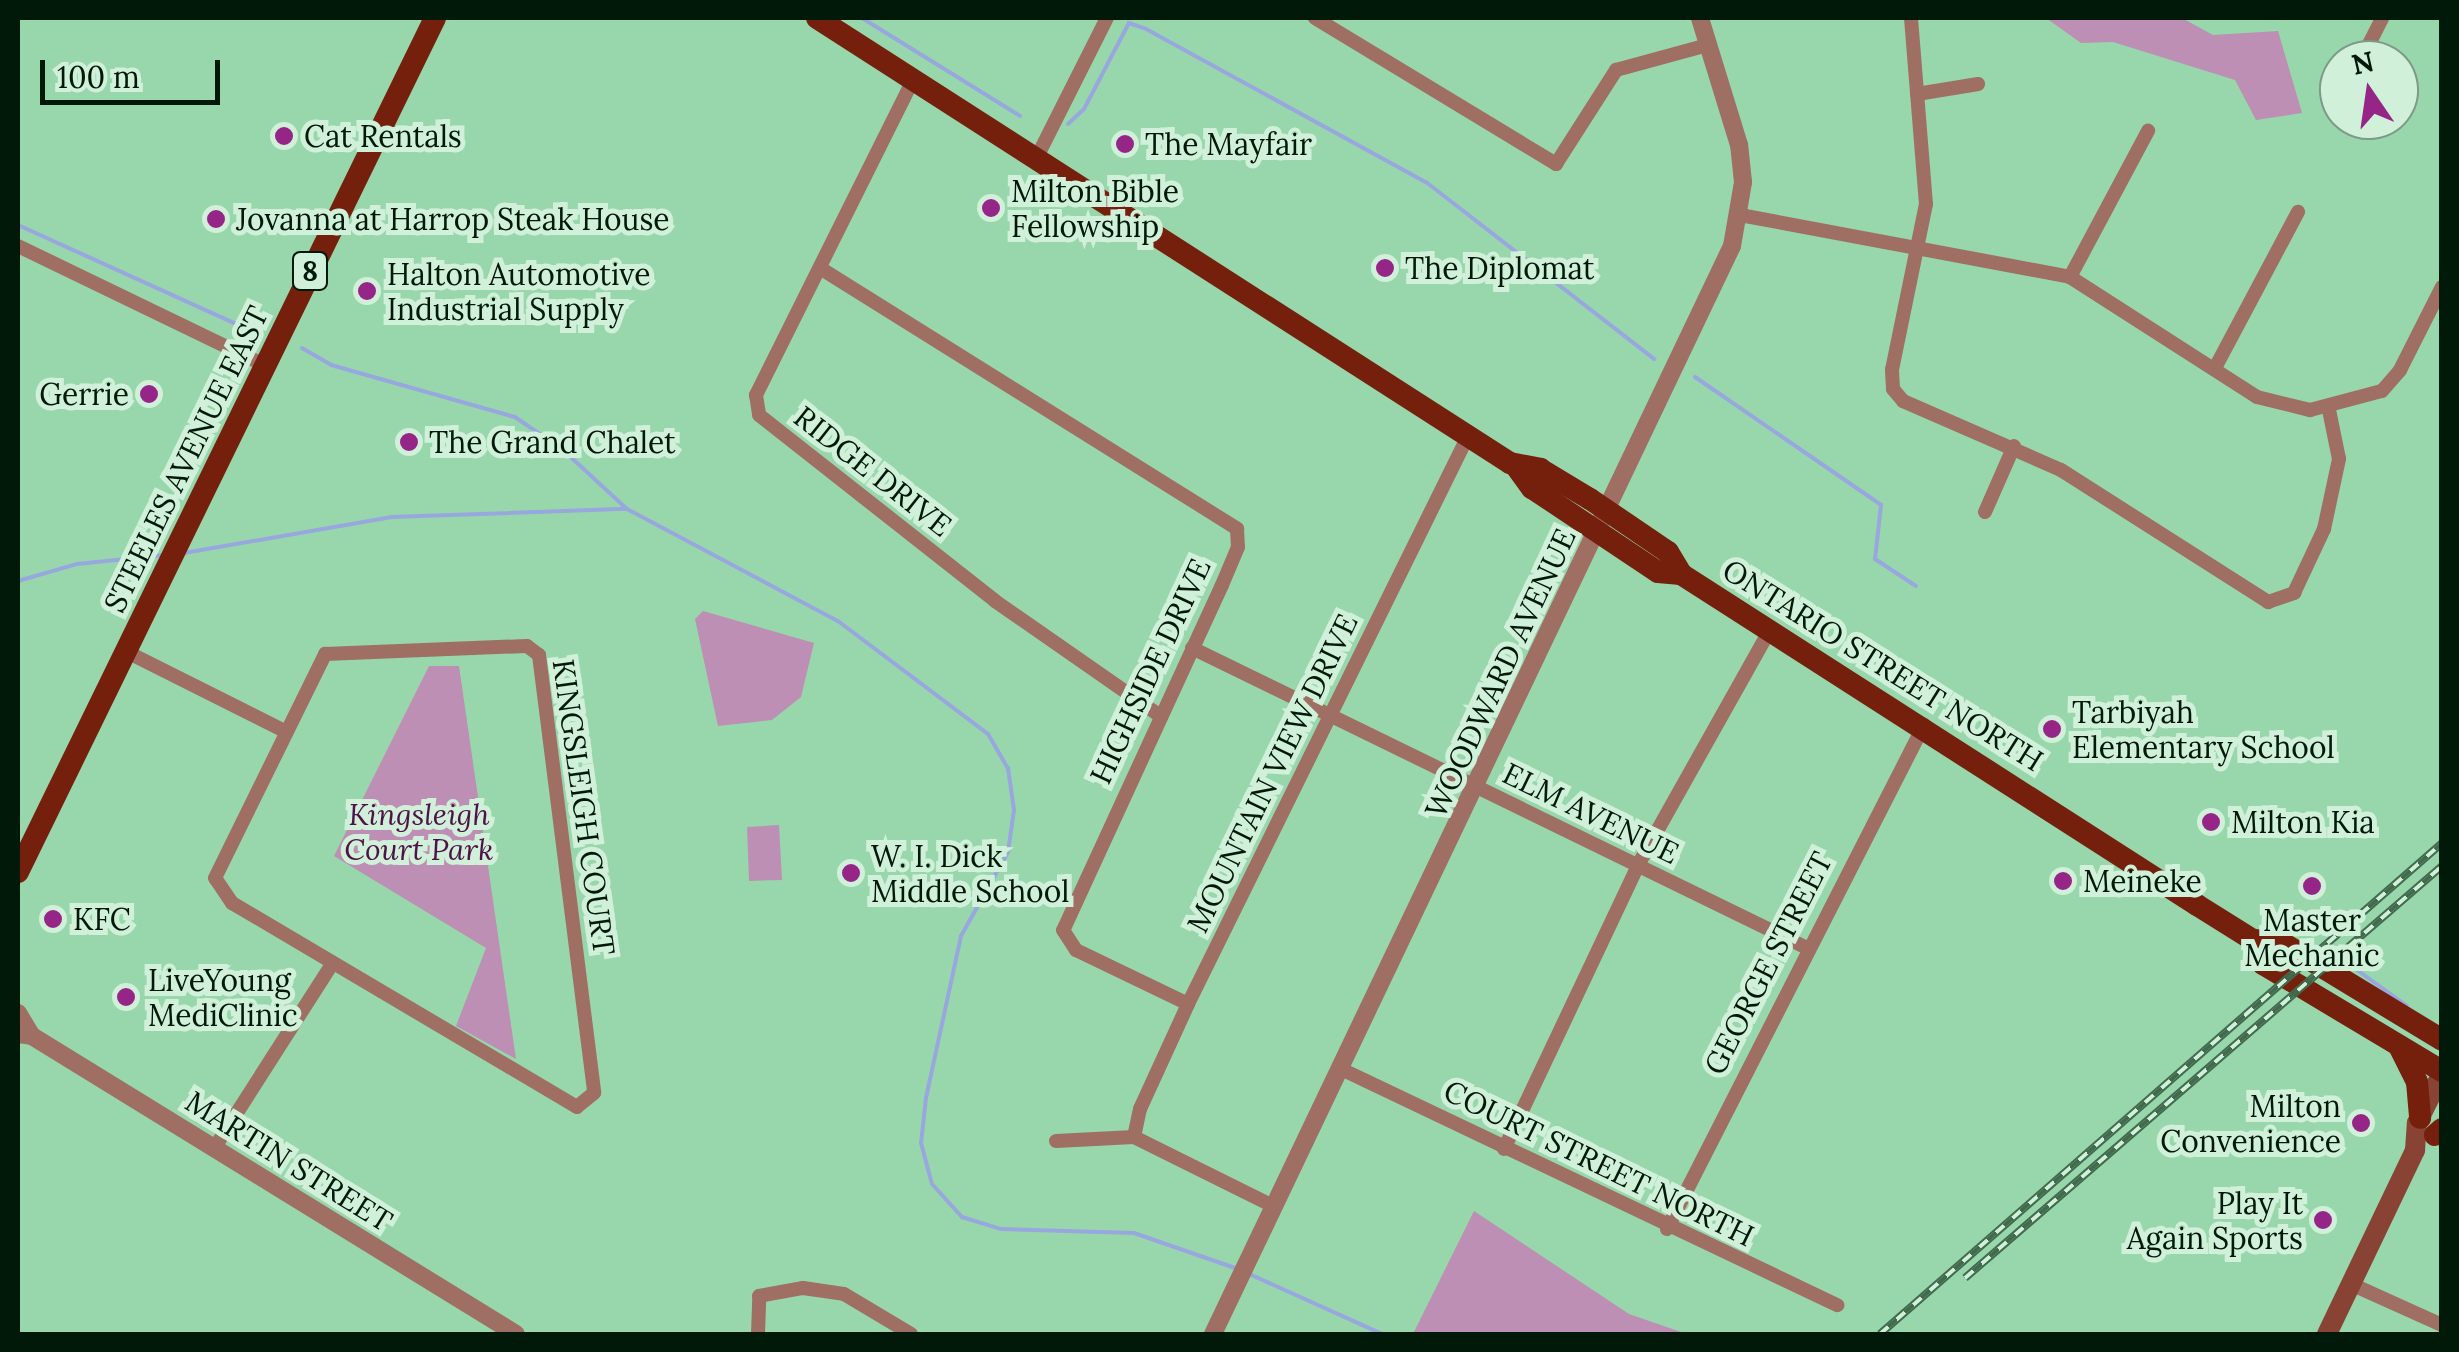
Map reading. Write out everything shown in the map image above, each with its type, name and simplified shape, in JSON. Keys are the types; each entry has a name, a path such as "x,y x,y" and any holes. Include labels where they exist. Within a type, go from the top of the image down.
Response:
{"main road":[{"name":"STEELES AVENUE EAST","path":"18,872 435,18"},
{"name":"ONTARIO STREET NORTH","path":"817,18 1515,465 1532,488 1602,521 1658,572 1681,574 2253,940 2281,942 2442,1040"},
{"name":"ONTARIO STREET NORTH","path":"2253,940 2263,964 2442,1072"},
{"path":"2399,1046 2434,1126"},
{"path":"2326,1334 2414,1150 2434,1126 2442,1072"}],"street":[{"path":"1036,159 1107,18"},
{"path":"1315,18 1556,164 1616,70 1708,45"},
{"name":"WOODWARD AVENUE","path":"1213,1334 1477,788 1732,246 1740,215 1738,145 1700,18"},
{"path":"1911,18 1926,204 1914,245 1893,389 1903,400 2014,446 2252,595 2281,603 2294,593 2335,492 2339,459 2329,410"},
{"name":"RIDGE DRIVE","path":"912,80 756,395 758,415 995,601 1159,715"},
{"path":"1917,94 1978,84"},
{"path":"2070,277 2148,131"},
{"path":"2215,368 2298,212"},
{"path":"1740,215 2070,277 2268,401 2329,410 2382,391 2400,370 2442,287"},
{"path":"18,246 264,365"},
{"name":"HIGHSIDE DRIVE","path":"820,268 1237,529 1238,547 1064,930 1076,950 1188,1004"},
{"name":"MOUNTAIN VIEW DRIVE","path":"1134,1136 1188,1004 1468,436"},
{"path":"1985,512 2014,446"},
{"path":"1504,1149 1638,866 1770,630"},
{"name":"ELM AVENUE","path":"1192,648 1805,947"},
{"name":"KINGSLEIGH COURT","path":"336,649 536,649 592,1100 563,1104 332,964 232,903 216,884 216,870 316,666 336,649"},
{"path":"127,652 283,730"},
{"name":"GEORGE STREET","path":"1667,1229 1805,947 1924,726"},
{"path":"215,1147 332,964"},
{"name":"MARTIN STREET","path":"18,1014 25,1035 215,1147 516,1334"},
{"name":"COURT STREET NORTH","path":"1339,1068 1667,1229 1837,1306"},
{"path":"1056,1141 1134,1136 1275,1208"},
{"path":"2351,1284 2442,1324"},
{"path":"758,1334 760,1296 803,1288 844,1294 911,1334"}],"green space":[{"path":"2046,18 2182,18 2213,35 2278,31 2302,113 2256,120 2235,80 2113,42 2081,43"},
{"path":"703,611 814,643 801,697 772,720 718,726 695,619"},
{"name":"Kingsleigh Court Park","path":"429,666 459,666 516,1059 456,1026 486,948 334,856"},
{"path":"779,825 782,880 749,881 747,827"},
{"path":"1474,1211 1629,1314 1687,1334 1413,1334"}],"waterway":[{"path":"862,18 1020,116"},
{"path":"1068,124 1084,109 1129,23 1146,29 1426,182 1654,359"},
{"path":"18,225 250,330"},
{"path":"302,348 331,365 515,417 563,450 627,509 838,621 988,734 1008,768 1014,810 1008,852 961,936 926,1098 921,1143 932,1184 962,1217 1001,1229 1134,1233 1238,1269"},
{"path":"1695,377 1881,505 1875,559 1916,586"},
{"path":"184,553 392,517 626,509"},
{"path":"18,581 77,564 165,555"},
{"path":"2350,965 2407,1006"},
{"path":"1247,1273 1382,1334"}],"railway":[{"path":"1880,1334 2442,843"},
{"path":"1965,1278 2442,866"}],"place":[{"name":"Cat Rentals","path":"284,136"},
{"name":"The Mayfair","path":"1125,144"},
{"name":"Milton Bible Fellowship","path":"991,208"},
{"name":"Jovanna at Harrop Steak House","path":"216,219"},
{"name":"The Diplomat","path":"1385,268"},
{"name":"Halton Automotive Industrial Supply","path":"367,291"},
{"name":"Gerrie","path":"149,394"},
{"name":"The Grand Chalet","path":"409,442"},
{"name":"Tarbiyah Elementary School","path":"2052,729"},
{"name":"Milton Kia","path":"2211,822"},
{"name":"W. I. Dick Middle School","path":"851,873"},
{"name":"Meineke","path":"2063,881"},
{"name":"Master Mechanic","path":"2312,886"},
{"name":"KFC","path":"53,919"},
{"name":"LiveYoung MediClinic","path":"126,997"},
{"name":"Milton Convenience","path":"2361,1123"},
{"name":"Play It Again Sports","path":"2323,1220"}]}
